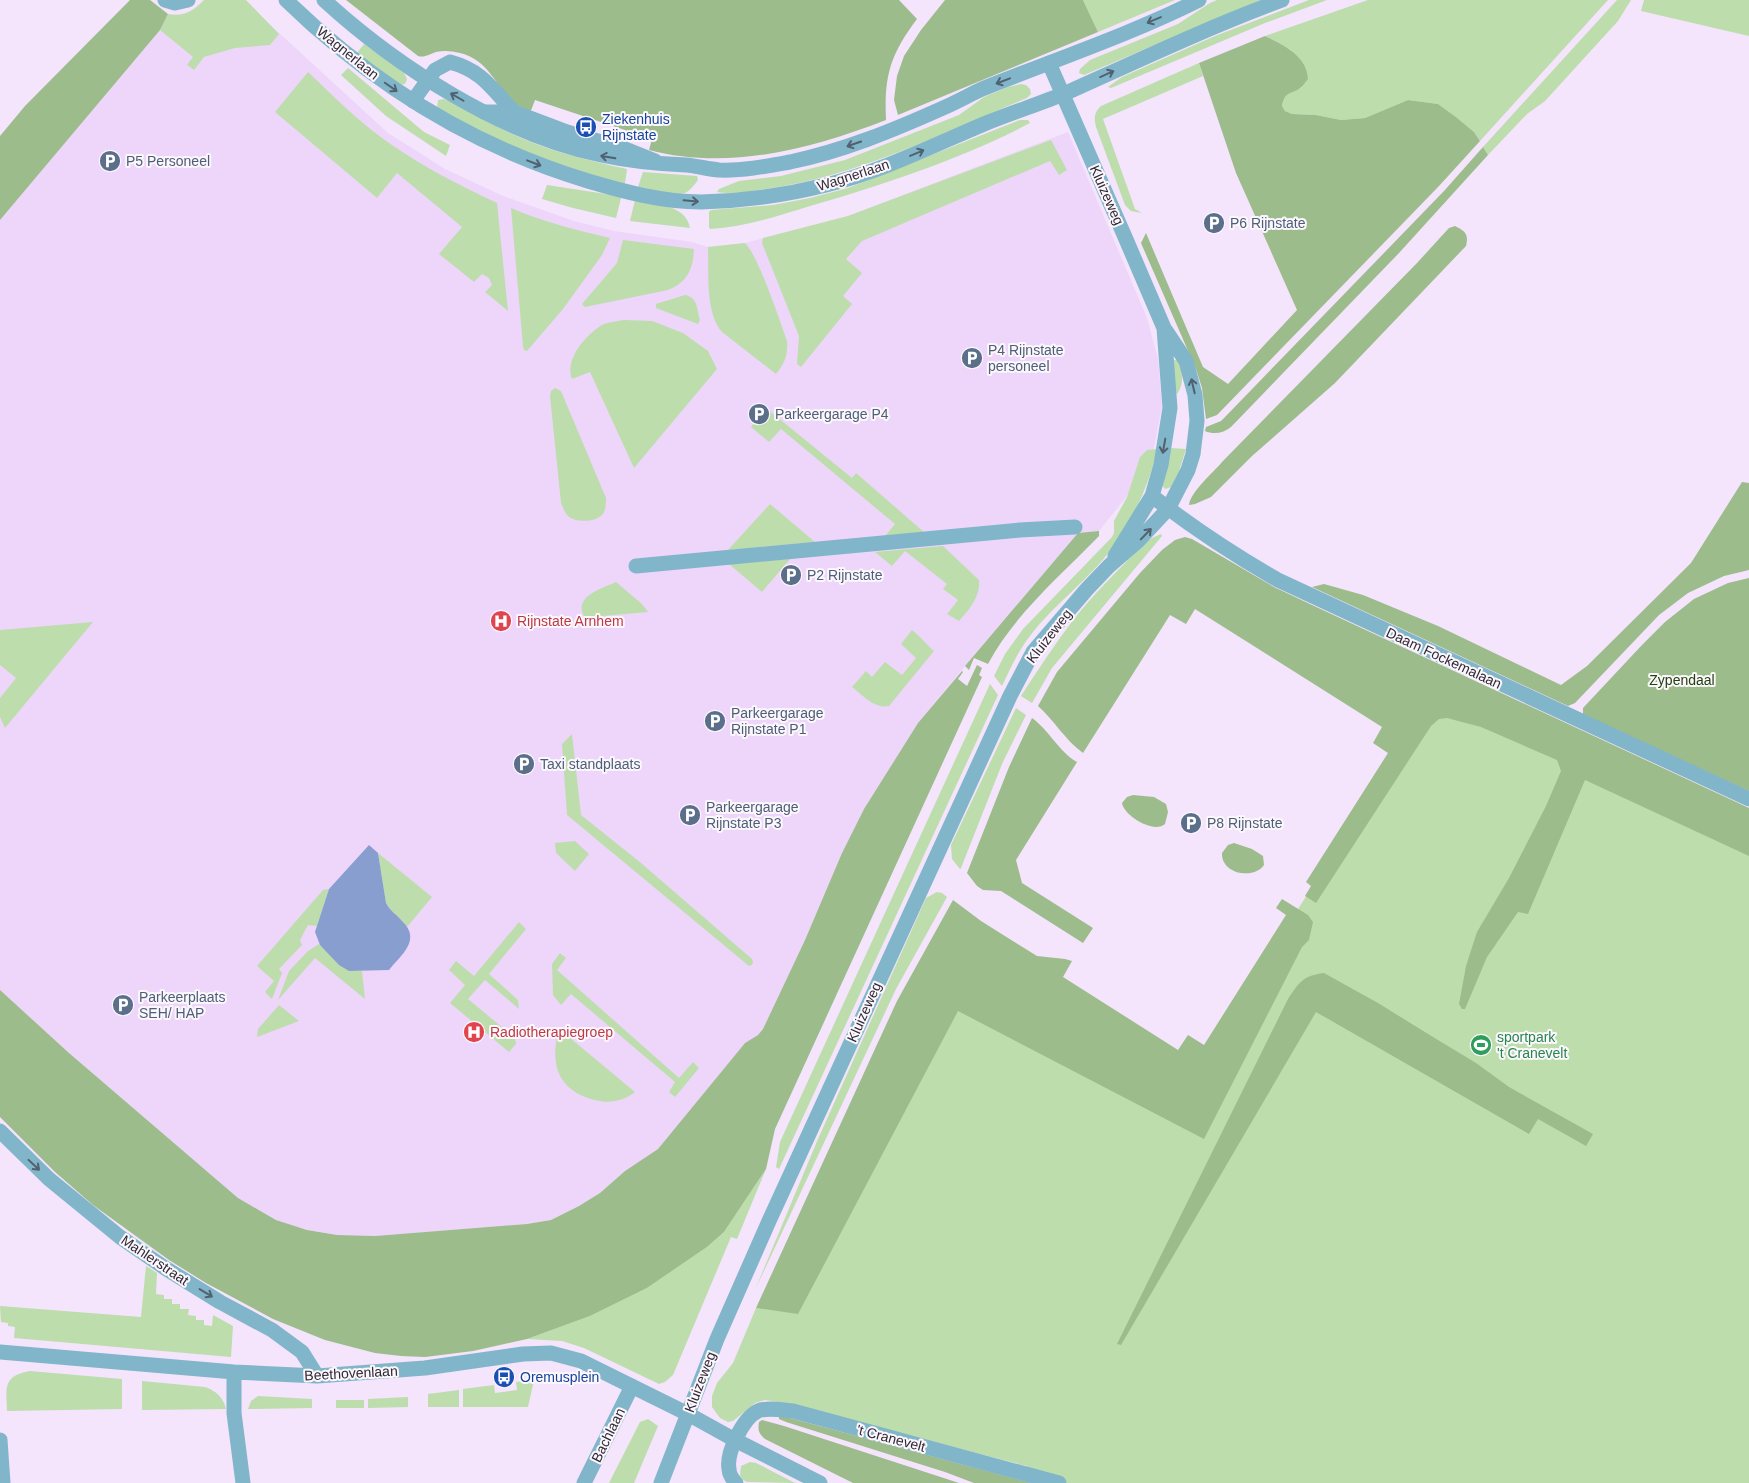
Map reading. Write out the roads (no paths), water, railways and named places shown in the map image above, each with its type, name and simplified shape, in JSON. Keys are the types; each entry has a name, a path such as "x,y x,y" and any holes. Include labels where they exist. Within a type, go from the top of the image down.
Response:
{"street":[{"path":"165,0 175,3 188,0"},
{"name":"Wagnerlaan","path":"286,0 340,49 391,88 466,133 531,162 629,194 699,202 784,194 828,185 909,156 1008,114 1062,94 1282,0"},
{"name":"Wagnerlaan","path":"324,0 367,35 428,79 484,112 548,140 598,155 665,165 721,170 790,162 837,150 894,129 979,90 1160,18 1199,0"},
{"name":"Wagnerlaan","path":"413,101 435,70 450,62 480,74 514,112"},
{"name":"Kluizeweg","path":"661,1483 717,1339 765,1229 1010,696 1033,652 1087,588 1139,540 1168,509 1188,470 1193,454 1197,421 1195,395 1186,361 1164,328 1049,63"},
{"name":"Wagnerlaan","path":"484,112 514,112 567,132 625,148 665,165"},
{"name":"Kluizeweg","path":"1109,566 1152,496 1161,465 1170,408 1164,328"},
{"name":"Daam Fockemalaan","path":"1152,496 1232,554 1278,580 1749,799"},
{"path":"636,566 1020,530 1075,527"},
{"name":"Mahlerstraat","path":"0,1131 49,1178 120,1236 165,1268 220,1302 272,1330 302,1352 317,1376"},
{"name":"Beethovenlaan","path":"0,1352 234,1372 317,1376 425,1368 523,1354 551,1353 581,1361 820,1483"},
{"path":"234,1372 234,1414 243,1483"},
{"name":"Bachlaan","path":"584,1483 632,1386"},
{"name":"'t Cranevelt","path":"734,1440 751,1416 758,1411 780,1409 1059,1483"},
{"path":"0,1440 3,1483"},
{"path":"734,1440 729,1469 736,1483"}],"water":[{"path":"369,845 378,853 386,903 408,928 410,941 404,953 389,970 349,971 339,965 320,945 315,932 329,889"}],"place":[{"name":"Ziekenhuis Rijnstate","path":"586,127"},
{"name":"P5 Personeel","path":"110,161"},
{"name":"P6 Rijnstate","path":"1214,223"},
{"name":"P4 Rijnstate personeel","path":"972,358"},
{"name":"Parkeergarage P4","path":"759,414"},
{"name":"P2 Rijnstate","path":"791,575"},
{"name":"Rijnstate Arnhem","path":"501,621"},
{"name":"Parkeergarage Rijnstate P1","path":"715,721"},
{"name":"Taxi standplaats","path":"524,764"},
{"name":"Parkeergarage Rijnstate P3","path":"690,815"},
{"name":"P8 Rijnstate","path":"1191,823"},
{"name":"Parkeerplaats SEH/ HAP","path":"123,1005"},
{"name":"Radiotherapiegroep","path":"474,1032"},
{"name":"sportpark 't Cranevelt","path":"1481,1045"},
{"name":"Oremusplein","path":"504,1377"}],"park label":[{"name":"Zypendaal","path":"1682,680"}]}
